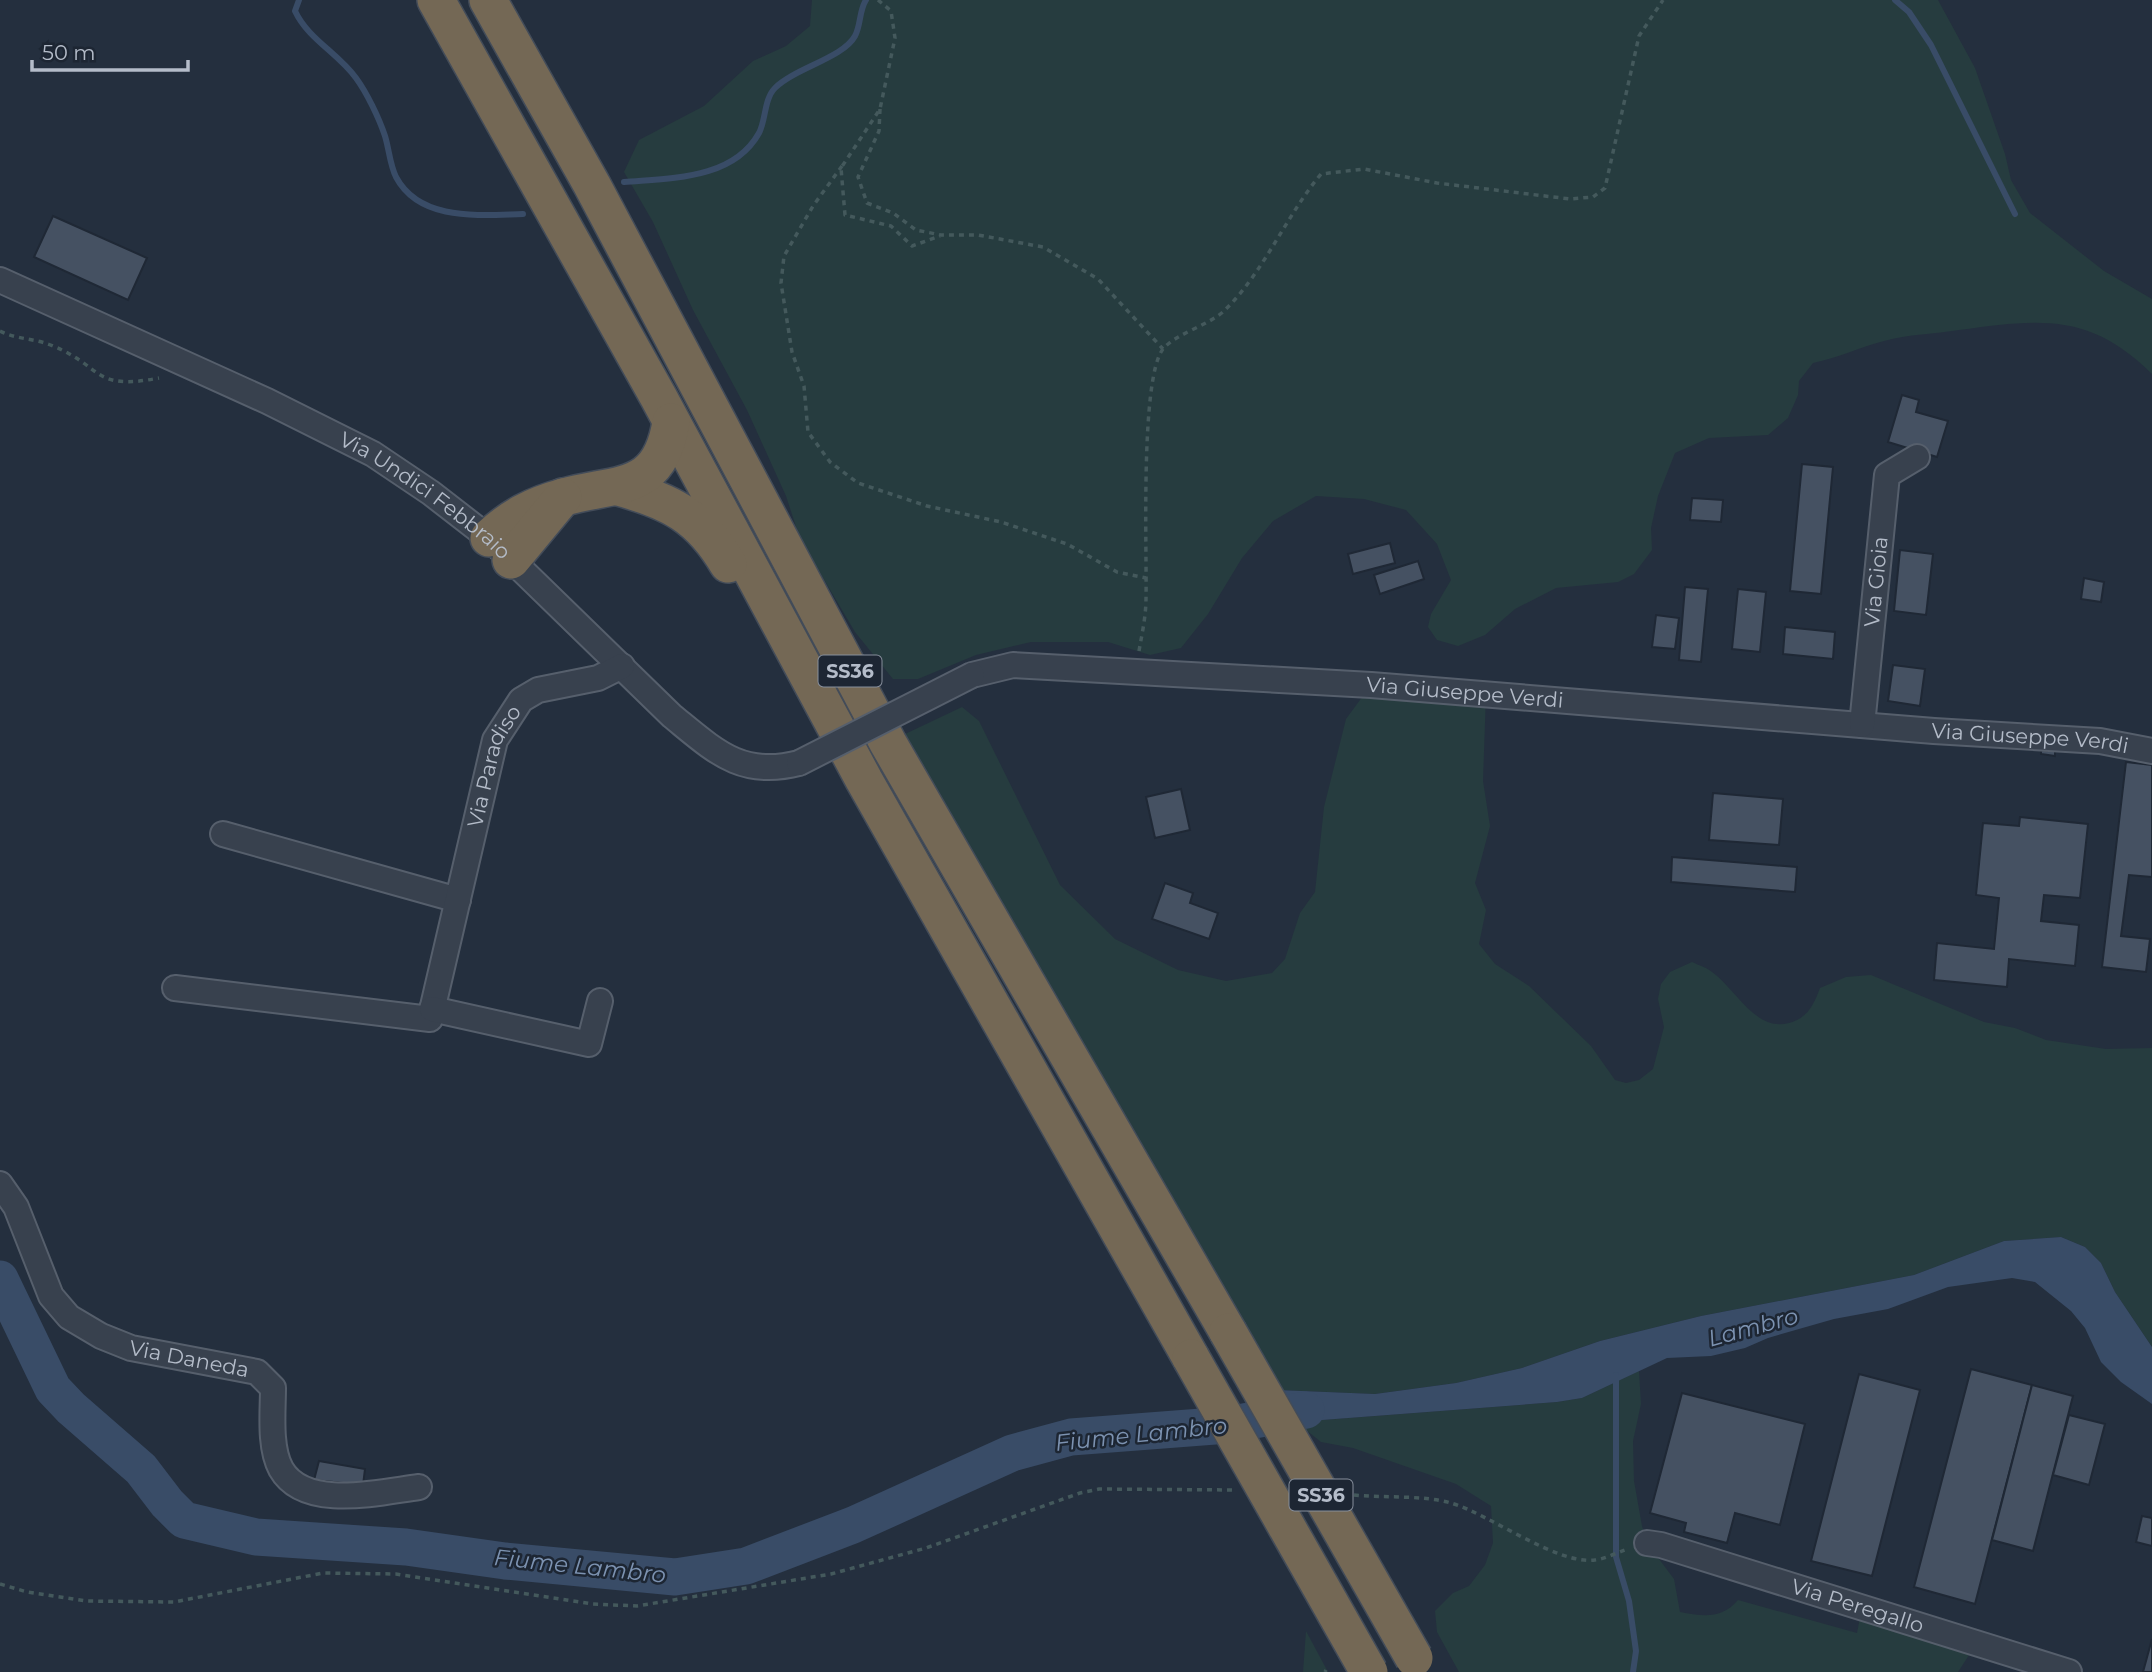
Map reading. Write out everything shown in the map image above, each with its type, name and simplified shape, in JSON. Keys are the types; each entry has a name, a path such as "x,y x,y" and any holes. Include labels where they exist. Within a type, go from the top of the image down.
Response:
{"highway":[{"name":"SS36","path":"436,0 671,422 864,780 1369,1672"},
{"name":"SS36","path":"488,0 592,186 888,743 1418,1665"},
{"path":"500,549 563,497 618,488 647,474 660,461 667,447 671,422"},
{"path":"618,488 668,503 704,530 724,557 815,719 864,780"}],"street":[{"name":"Via Undici Febbraio","path":"0,280 267,401 373,454 431,493 500,549 672,716 728,757 760,769 799,763"},
{"name":"Via Gioia","path":"1862,725 1887,475 1917,457"},
{"name":"Via Giuseppe Verdi","path":"799,763 972,675 1013,665 1371,685 1862,725 2100,741 2152,751"},
{"name":"Via Paradiso","path":"432,1009 495,740 522,700 538,691 598,678 622,666"},
{"path":"223,834 458,900"},
{"path":"175,989 430,1019 432,1009 589,1044 600,1001"},
{"name":"Via Daneda","path":"0,1184 16,1207 51,1296 69,1318 101,1336 131,1348 257,1372 273,1388 274,1440 280,1467 289,1479 308,1492 343,1496 419,1487"},
{"name":"Via Peregallo","path":"1640,1546 1661,1545 2069,1672"}],"path":[{"path":"878,0 891,12 895,38 880,109 879,131 858,177 867,203 892,213 916,230 941,235 978,235 1043,247 1098,279 1163,349"},
{"path":"1137,671 1146,601 1145,527 1153,373 1163,349 1225,311 1275,244 1297,204 1321,174 1364,169 1508,193 1570,199 1594,197 1605,188 1639,36 1663,0"},
{"path":"880,109 813,206 785,256 781,283 792,352 804,387 808,432 830,462 859,483 927,506 1001,522 1067,544 1117,572 1146,578"},
{"path":"842,166 845,215 891,226 912,246 941,235"},
{"path":"0,331 19,340 53,346 96,374 111,380 133,383 165,376"},
{"path":"0,1584 27,1592 88,1601 174,1602 323,1573 396,1574 593,1604 637,1606 831,1574 926,1548 1089,1491 1118,1488 1230,1490"},
{"path":"1348,1494 1447,1502 1494,1521 1555,1553 1594,1560 1640,1546"}],"green space":[{"path":"812,0 1938,0 1975,68 2005,154 2011,180 2030,213 2104,271 2152,299 2152,374 2107,339 2085,330 2039,323 1988,326 1902,337 1813,363 1799,381 1798,395 1788,418 1768,435 1709,438 1675,453 1658,496 1651,528 1652,550 1634,574 1618,582 1556,588 1515,609 1485,635 1458,646 1437,640 1428,627 1431,614 1451,580 1437,544 1406,510 1364,499 1316,496 1273,521 1242,558 1208,614 1181,648 1150,655 1108,642 1031,642 976,655 918,679 893,679 855,632 800,539 786,496 747,410 693,310 653,222 624,172 639,140 704,106 753,61 786,46 810,26"},
{"path":"1371,685 1486,694 1483,781 1490,826 1475,883 1486,910 1479,944 1495,964 1529,986 1591,1046 1615,1080 1626,1083 1639,1080 1653,1069 1664,1027 1658,999 1661,984 1670,972 1692,962 1705,967 1721,979 1756,1015 1777,1024 1796,1021 1806,1014 1820,988 1846,977 1871,975 1984,1022 2015,1028 2046,1040 2106,1049 2152,1048 2152,1347 2115,1292 2101,1263 2085,1247 2061,1237 2004,1241 1914,1275 1701,1316 1600,1341 1522,1368 1456,1383 1375,1394 1278,1390 903,735 962,707 979,721 1060,885 1115,939 1178,970 1226,981 1272,973 1285,959 1300,913 1315,892 1324,807 1346,719"},
{"path":"1639,1371 1641,1404 1633,1441 1634,1481 1647,1543 1674,1579 1680,1612 1718,1614 1738,1600 1857,1633 1860,1618 1973,1649 1958,1672 1459,1672 1437,1632 1435,1611 1453,1593 1469,1586 1485,1565 1493,1543 1491,1506 1456,1484 1353,1448 1321,1442 1296,1422 1557,1402 1582,1398"},
{"path":"1306,1631 1328,1672 1303,1672"}],"water":[{"name":"Lambro","path":"2061,1237 2085,1247 2101,1263 2115,1292 2152,1347 2152,1404 2121,1382 2101,1362 2085,1328 2071,1311 2035,1282 2012,1278 1948,1287 1888,1309 1834,1319 1768,1338 1745,1348 1711,1356 1667,1358 1582,1398 1557,1402 1296,1422 1278,1390 1375,1394 1456,1383 1522,1368 1600,1341 1701,1316 1914,1275 2004,1241"}],"building":[{"path":"53,216 147,258 128,300 34,257"},
{"path":"1902,395 1919,400 1916,412 1948,421 1937,457 1888,442"},
{"path":"1802,464 1833,467 1821,594 1790,591"},
{"path":"1692,498 1723,500 1721,522 1690,520"},
{"path":"1390,543 1395,563 1353,574 1348,554"},
{"path":"1900,550 1933,554 1926,615 1894,611"},
{"path":"1418,561 1424,579 1380,594 1374,575"},
{"path":"2084,578 2104,582 2101,602 2081,599"},
{"path":"1685,587 1708,589 1701,662 1679,660"},
{"path":"1738,589 1766,592 1760,652 1732,649"},
{"path":"1656,615 1679,618 1675,649 1652,647"},
{"path":"1785,627 1835,632 1833,659 1783,654"},
{"path":"1893,665 1925,669 1920,706 1888,701"},
{"path":"2041,750 2055,751 2055,756 2041,754"},
{"path":"2126,762 2152,765 2152,877 2129,875 2121,936 2150,939 2146,972 2102,967"},
{"path":"1181,789 1190,830 1155,838 1146,797"},
{"path":"1713,793 1783,799 1779,845 1709,840"},
{"path":"2020,817 2088,824 2080,898 2044,895 2041,921 2079,925 2075,966 2009,959 2007,987 1934,980 1937,943 1994,949 1999,898 1976,895 1983,823 2019,826"},
{"path":"1672,857 1797,867 1795,892 1671,882"},
{"path":"1165,883 1193,893 1190,903 1218,913 1209,939 1152,919"},
{"path":"1971,1369 2032,1385 1975,1604 1914,1587"},
{"path":"1859,1374 1920,1390 1872,1576 1811,1561"},
{"path":"2032,1385 2073,1396 2033,1551 1992,1540"},
{"path":"1682,1393 1805,1424 1780,1525 1735,1513 1727,1543 1684,1532 1686,1523 1650,1513"},
{"path":"2069,1415 2105,1424 2089,1485 2053,1475"},
{"path":"319,1461 365,1469 363,1485 314,1480"},
{"path":"2142,1516 2152,1518 2152,1546 2136,1542"},
{"path":"2152,1639 2152,1672 2143,1672"}],"waterway":[{"path":"299,0 295,11 307,30 349,69 364,91 382,129 396,177 407,192 420,202 452,213 523,214"},
{"path":"624,182 699,174 733,160 748,148 759,133 769,98 775,88 849,44 857,32 866,0"},
{"path":"1895,0 1909,12 1931,45 2015,214"},
{"name":"Fiume Lambro","path":"0,1279 53,1389 71,1408 141,1469 184,1520 256,1537 406,1547 505,1561 675,1577 746,1566 853,1525 1012,1453 1071,1437 1228,1425 1306,1410"},
{"path":"1616,1375 1616,1557 1629,1601 1636,1651 1633,1672"}]}
